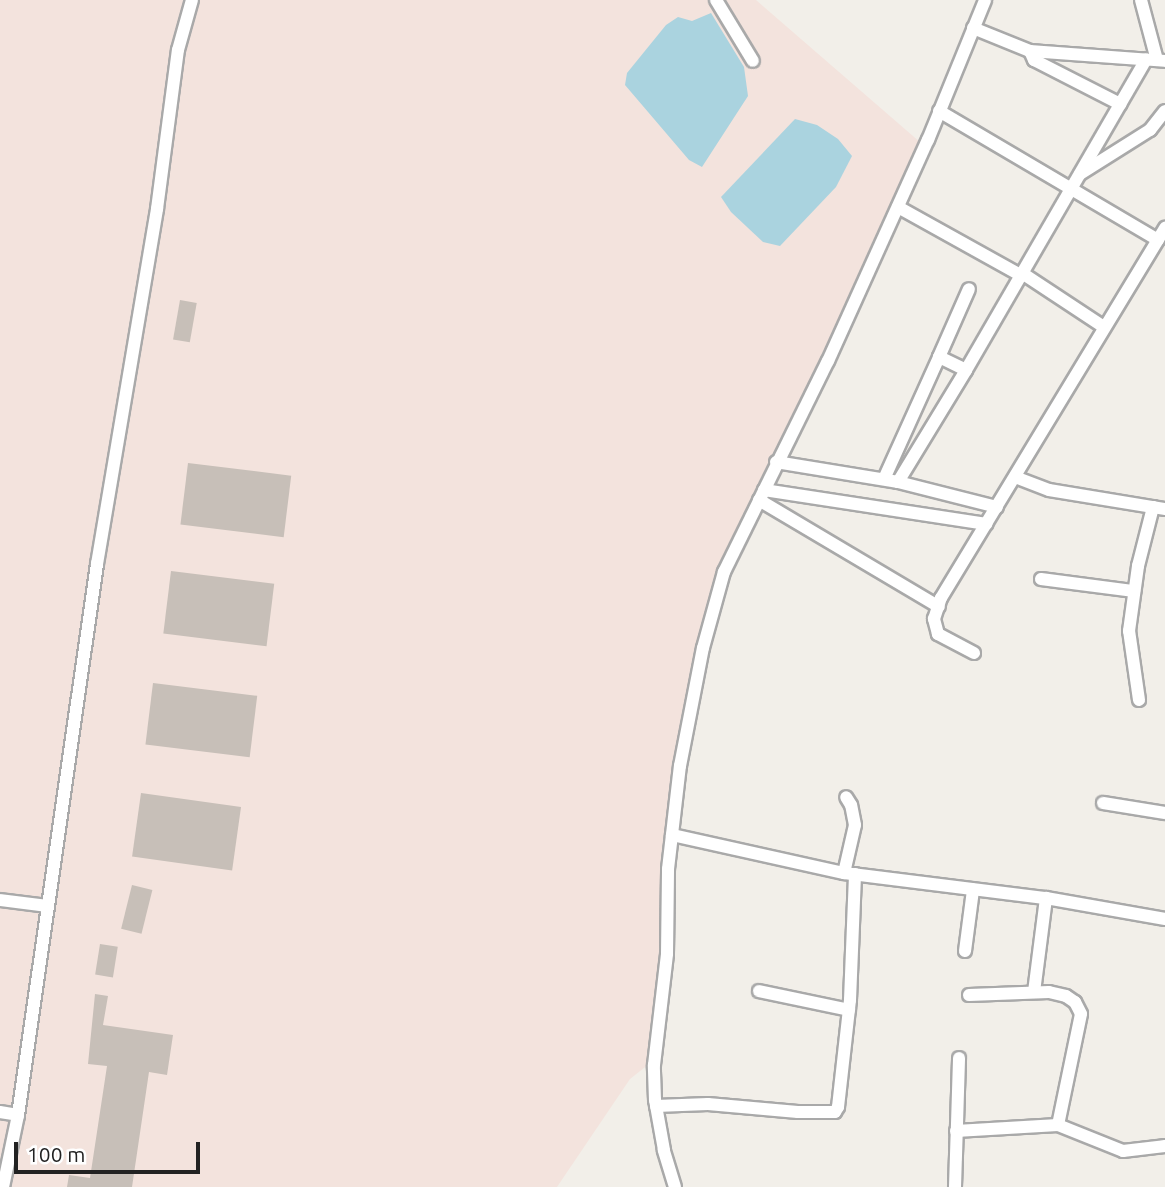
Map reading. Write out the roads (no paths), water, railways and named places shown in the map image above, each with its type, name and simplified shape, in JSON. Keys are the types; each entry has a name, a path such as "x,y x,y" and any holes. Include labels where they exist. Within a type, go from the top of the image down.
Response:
{"street":[{"path":"3,1187 18,1115 97,564 157,209 178,50 192,0"},
{"path":"716,0 753,61"},
{"path":"675,1187 664,1150 656,1106 654,1065 667,954 668,869 680,766 703,648 724,572 828,361 898,207 985,0"},
{"path":"1141,0 1156,60"},
{"path":"973,29 1030,51 1156,60"},
{"path":"1030,51 1034,60 1119,104"},
{"path":"898,481 966,370 1119,104 1156,60"},
{"path":"939,111 1158,240"},
{"path":"1079,174 1150,130 1165,111"},
{"path":"898,207 1021,274 1104,327"},
{"path":"974,653 938,634 934,619 939,607 986,524 1165,228"},
{"path":"884,479 969,289"},
{"path":"939,357 966,370"},
{"path":"776,462 898,481 997,506"},
{"path":"1015,477 1049,490 1159,508 1135,591 1129,631 1139,700"},
{"path":"762,495 986,524"},
{"path":"762,495 939,607"},
{"path":"1041,579 1135,591"},
{"path":"656,1106 708,1104 798,1112 835,1112 838,1107 849,1010 850,873 855,825 851,805 846,797"},
{"path":"1103,803 1165,813"},
{"path":"672,835 850,873 1046,898 1165,919"},
{"path":"965,951 973,890"},
{"path":"1034,992 1046,898"},
{"path":"0,900 48,906"},
{"path":"760,991 849,1010"},
{"path":"969,995 1034,992 1066,996 1081,1013 1058,1125"},
{"path":"956,1187 959,1058"},
{"path":"0,1112 18,1115"},
{"path":"956,1131 1058,1125 1123,1150 1165,1146"}],"water":[{"path":"711,13 744,67 748,96 702,167 689,160 625,85 627,73 666,25 678,17 692,21"},
{"path":"795,119 817,125 838,139 852,156 836,187 780,246 763,242 731,212 721,197"}]}
